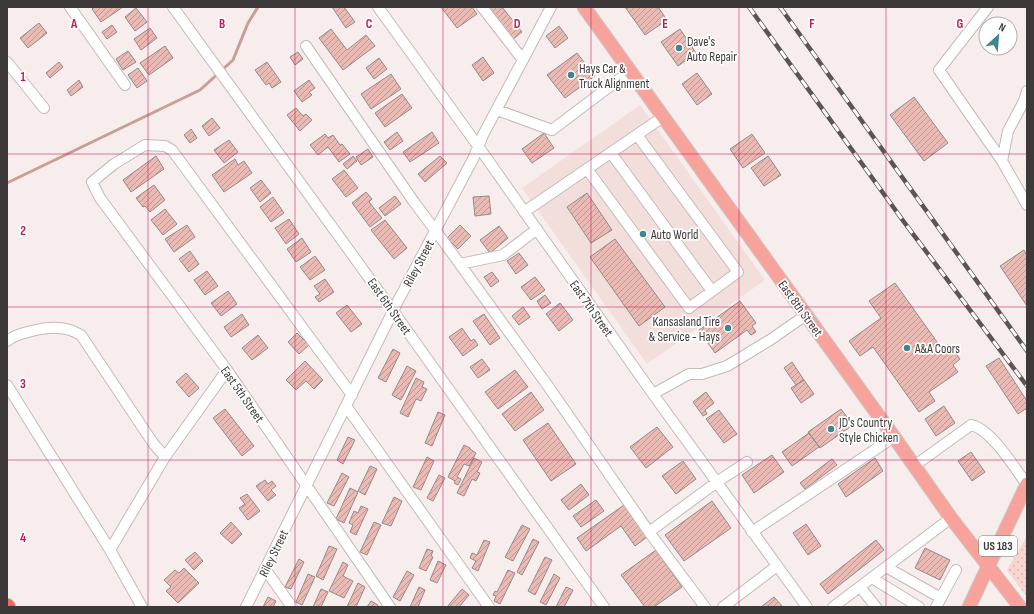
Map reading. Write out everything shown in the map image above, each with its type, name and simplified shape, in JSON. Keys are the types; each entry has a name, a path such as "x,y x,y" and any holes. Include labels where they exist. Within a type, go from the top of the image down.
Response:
{"main road":[{"name":"East 8th Street","path":"584,7 951,518 1020,607"},
{"name":"US 183","path":"969,607 1027,484"}],"street":[{"path":"70,7 125,85"},
{"name":"East 6th Street","path":"174,7 604,607"},
{"name":"East 7th Street","path":"378,7 653,394 807,607"},
{"path":"482,7 523,60"},
{"name":"Riley Street","path":"246,607 393,311 551,7"},
{"path":"988,7 939,70 1002,161 1027,205"},
{"path":"306,46 414,202 436,230 548,386 648,532 705,607"},
{"path":"7,62 44,108"},
{"path":"497,110 552,130 630,71"},
{"path":"1002,161 1008,131 1024,101 1027,91"},
{"path":"524,212 663,117"},
{"path":"588,169 689,308 738,272 637,135"},
{"name":"East 5th Street","path":"352,395 172,150 164,146 145,145 114,164 92,182 100,198 227,370 390,607"},
{"path":"611,153 712,291"},
{"path":"460,264 503,255 537,229"},
{"path":"653,394 689,374 702,374 727,366 806,316"},
{"path":"7,341 11,338 35,330 57,327 81,335 165,457"},
{"path":"110,550 165,457 227,370"},
{"path":"7,385 110,550 142,607"},
{"path":"346,406 489,607"},
{"path":"914,466 971,425 977,426 998,444 1027,484"},
{"path":"752,532 894,437"},
{"path":"648,532 747,462"},
{"path":"833,607 951,518"},
{"path":"723,607 777,566"},
{"path":"886,567 941,598"},
{"path":"265,569 292,607"},
{"path":"936,607 956,570"},
{"path":"872,578 918,607"},
{"path":"860,587 876,607"}],"shaded area":[{"name":"Auto World","path":"640,105 765,280 647,364 522,188"},
{"path":"1027,536 1027,597 1007,570"}],"building":[{"path":"94,7 123,7 101,22 92,9"},
{"path":"332,7 344,7 355,22 346,28"},
{"path":"441,7 472,7 477,14 457,28"},
{"path":"487,7 502,7 522,32 512,40"},
{"path":"625,7 658,7 667,20 645,35"},
{"path":"136,8 147,22 135,31 125,17"},
{"path":"39,23 47,33 28,48 20,38"},
{"path":"112,25 117,32 107,39 102,32"},
{"path":"559,26 568,38 555,48 546,36"},
{"path":"150,28 157,38 141,50 134,39"},
{"path":"331,29 347,50 366,35 375,46 343,70 319,38"},
{"name":"Dave's Auto Repair","path":"680,29 696,53 678,66 661,42"},
{"path":"165,46 173,58 149,75 140,63"},
{"path":"128,51 136,62 123,70 116,59"},
{"path":"298,52 303,59 295,65 290,57"},
{"name":"Hays Car & Truck Alignment","path":"577,53 595,76 565,98 547,75"},
{"path":"483,57 494,73 483,81 472,65"},
{"path":"379,58 387,69 374,79 366,68"},
{"path":"59,62 63,67 50,78 46,73"},
{"path":"267,62 281,82 272,88 269,83 266,85 255,70"},
{"path":"138,68 147,81 137,88 128,75"},
{"path":"697,73 712,94 697,105 682,84"},
{"path":"391,74 401,89 371,109 361,94"},
{"path":"79,80 83,87 71,96 67,90"},
{"path":"309,80 315,88 309,92 312,95 302,102 294,91"},
{"path":"402,94 412,108 385,127 375,113"},
{"path":"914,97 948,143 924,161 890,115"},
{"path":"296,108 303,116 306,114 312,120 300,131 287,115"},
{"path":"212,118 220,128 209,136 202,126"},
{"path":"191,129 197,138 190,143 184,135"},
{"path":"397,132 403,141 390,150 384,142"},
{"path":"432,132 439,143 410,162 403,152"},
{"path":"544,133 554,148 532,163 522,149"},
{"path":"325,134 328,138 333,135 340,145 342,144 350,154 339,162 328,147 318,155 310,145"},
{"path":"752,134 765,153 743,168 730,149"},
{"path":"229,140 238,152 224,163 214,150"},
{"path":"368,149 373,157 361,165 356,157"},
{"path":"156,156 164,169 131,192 123,180"},
{"path":"353,156 357,161 347,169 343,164"},
{"path":"440,156 447,163 425,182 418,174"},
{"path":"768,156 781,175 764,186 751,168"},
{"path":"235,159 238,165 244,161 252,173 224,192 212,175"},
{"path":"344,170 358,188 346,197 332,179"},
{"path":"261,180 271,193 260,202 250,188"},
{"path":"154,185 165,200 150,212 145,206 143,207 136,198"},
{"path":"366,192 372,199 369,202 382,218 370,227 352,203"},
{"path":"587,193 612,230 591,243 567,207"},
{"path":"395,196 401,204 385,216 379,208"},
{"path":"489,196 491,214 475,216 473,197"},
{"path":"273,197 284,213 271,222 260,207"},
{"path":"165,209 177,224 163,235 151,220"},
{"path":"289,219 299,234 286,244 275,228"},
{"path":"385,220 407,248 394,259 371,230"},
{"path":"187,225 195,237 174,252 165,239"},
{"path":"460,225 471,236 458,249 447,238"},
{"path":"499,226 508,238 490,253 480,240"},
{"path":"302,238 311,252 296,262 287,249"},
{"path":"615,239 665,307 639,326 590,257"},
{"path":"1024,250 1027,255 1027,306 1000,266"},
{"path":"190,251 199,264 189,272 179,259"},
{"path":"519,253 528,265 516,274 507,261"},
{"path":"315,256 325,270 310,280 300,267"},
{"path":"207,271 218,286 205,295 194,280"},
{"path":"492,272 499,281 491,287 484,277"},
{"path":"535,277 545,290 531,300 521,287"},
{"path":"325,279 334,292 319,302 315,297 320,294 314,286"},
{"name":"A&A Coors","path":"895,283 942,349 949,344 960,359 953,365 958,372 929,392 935,401 919,412 873,347 860,356 849,341 881,318 869,301"},
{"path":"228,291 237,304 221,316 211,303"},
{"path":"545,295 551,303 542,309 537,301"},
{"name":"Kansasland Tire & Service - Hays","path":"740,301 756,323 752,326 756,332 751,335 747,330 715,353 699,330"},
{"path":"560,303 573,320 559,331 546,314"},
{"path":"347,305 362,324 351,332 336,313"},
{"path":"523,307 530,317 519,325 512,316"},
{"path":"242,314 249,325 231,337 224,327"},
{"path":"484,314 500,338 490,345 473,321"},
{"path":"462,328 471,341 474,339 478,345 463,356 449,337"},
{"path":"297,333 309,345 299,354 288,342"},
{"path":"258,335 268,348 252,360 242,348"},
{"path":"393,349 400,353 386,382 378,378"},
{"path":"999,358 1027,401 1027,408 1018,414 986,366"},
{"path":"482,359 490,370 478,378 470,367"},
{"path":"305,361 323,380 314,389 306,381 296,390 286,380"},
{"path":"792,362 804,380 796,385 784,368"},
{"path":"407,366 416,371 401,400 392,395"},
{"path":"515,370 528,387 498,409 485,392"},
{"path":"186,373 199,388 189,397 176,382"},
{"path":"416,378 424,382 422,387 427,389 421,401 416,399 408,417 400,413"},
{"path":"804,380 814,394 801,403 791,388"},
{"path":"531,392 544,410 515,431 502,414"},
{"path":"706,392 714,403 705,410 707,414 703,416 693,402"},
{"path":"944,406 955,423 936,436 925,419"},
{"path":"225,409 254,446 242,456 213,418"},
{"name":"JD's Country Style Chicken","path":"841,409 853,425 820,448 808,432"},
{"path":"719,410 737,434 724,443 706,419"},
{"path":"438,412 445,415 432,446 425,443"},
{"path":"548,423 576,464 551,481 523,440"},
{"path":"657,427 673,447 646,468 630,447"},
{"path":"809,433 819,447 792,466 782,452"},
{"path":"348,437 355,440 343,464 337,460"},
{"path":"464,445 476,453 469,466 464,464 457,477 461,479 458,485 454,483 455,481 448,477"},
{"path":"971,452 985,472 972,481 958,461"},
{"path":"772,455 784,472 754,493 742,475"},
{"path":"427,457 434,461 421,490 413,487"},
{"path":"474,458 482,462 477,472 480,473 476,481 472,479 464,496 457,493"},
{"path":"875,458 883,471 846,497 838,484"},
{"path":"832,459 837,465 805,489 800,483"},
{"path":"683,461 696,479 676,494 662,476"},
{"path":"370,466 377,469 365,495 358,491"},
{"path":"342,473 349,477 334,506 327,503"},
{"path":"439,475 445,478 433,501 427,498"},
{"path":"265,480 268,484 272,481 276,486 271,490 276,495 268,501 256,486"},
{"path":"581,484 589,495 569,510 561,500"},
{"path":"350,488 358,492 344,523 336,519"},
{"path":"247,494 260,511 248,520 239,508 245,504 240,498"},
{"path":"394,497 402,501 391,526 382,523"},
{"path":"596,500 604,511 581,527 573,516"},
{"path":"712,501 731,528 684,561 665,535"},
{"path":"624,505 647,537 635,546 621,526 586,551 577,538"},
{"path":"361,506 368,509 356,535 350,532 353,525 349,523 354,511 358,513"},
{"path":"231,522 242,534 232,544 220,533"},
{"path":"374,522 381,525 367,555 360,552"},
{"path":"806,524 821,546 808,555 793,533"},
{"path":"522,525 530,529 513,561 505,557"},
{"path":"533,539 539,542 522,575 517,572"},
{"path":"484,540 490,542 478,571 472,568 476,561 470,558 472,553 477,555"},
{"path":"876,540 884,550 828,594 820,584"},
{"path":"329,546 337,549 323,580 316,576"},
{"path":"925,548 950,560 940,580 915,568"},
{"path":"427,549 433,551 431,556 433,557 426,571 419,568"},
{"path":"656,550 682,587 654,607 645,607 621,575"},
{"path":"195,552 203,561 194,570 185,560"},
{"path":"545,557 552,560 535,595 528,591"},
{"path":"299,559 304,562 291,589 285,587"},
{"path":"438,561 446,565 437,583 430,580"},
{"path":"343,562 348,565 343,576 353,581 344,598 329,591"},
{"path":"184,568 199,583 178,603 166,591 171,587 164,580 175,570 179,573"},
{"path":"508,570 515,573 500,604 494,601 496,596 493,595 495,591 497,592"},
{"path":"407,571 414,575 400,601 393,597"},
{"path":"308,574 315,577 302,605 296,602"},
{"path":"554,574 560,578 546,605 540,602"},
{"path":"358,583 365,587 356,607 347,607"},
{"path":"419,587 425,590 418,607 410,607"},
{"path":"566,587 573,590 564,607 556,607"},
{"path":"321,589 328,592 321,607 313,607"},
{"path":"462,589 469,595 459,607 447,607"},
{"path":"268,597 276,601 273,607 263,607"},
{"path":"774,597 783,607 761,607"},
{"path":"371,601 378,605 377,607 367,607"}],"waterway":[{"path":"7,183 200,90 233,60 248,23 258,7"}],"railway":[{"path":"749,7 904,222 1027,386"},
{"path":"780,7 1027,351"}],"place":[{"name":"Dave's Auto Repair","path":"679,48"},
{"name":"Hays Car & Truck Alignment","path":"571,75"},
{"name":"Auto World","path":"643,234"},
{"name":"Kansasland Tire & Service - Hays","path":"728,328"},
{"name":"A&A Coors","path":"907,348"},
{"name":"JD's Country Style Chicken","path":"831,429"}]}
